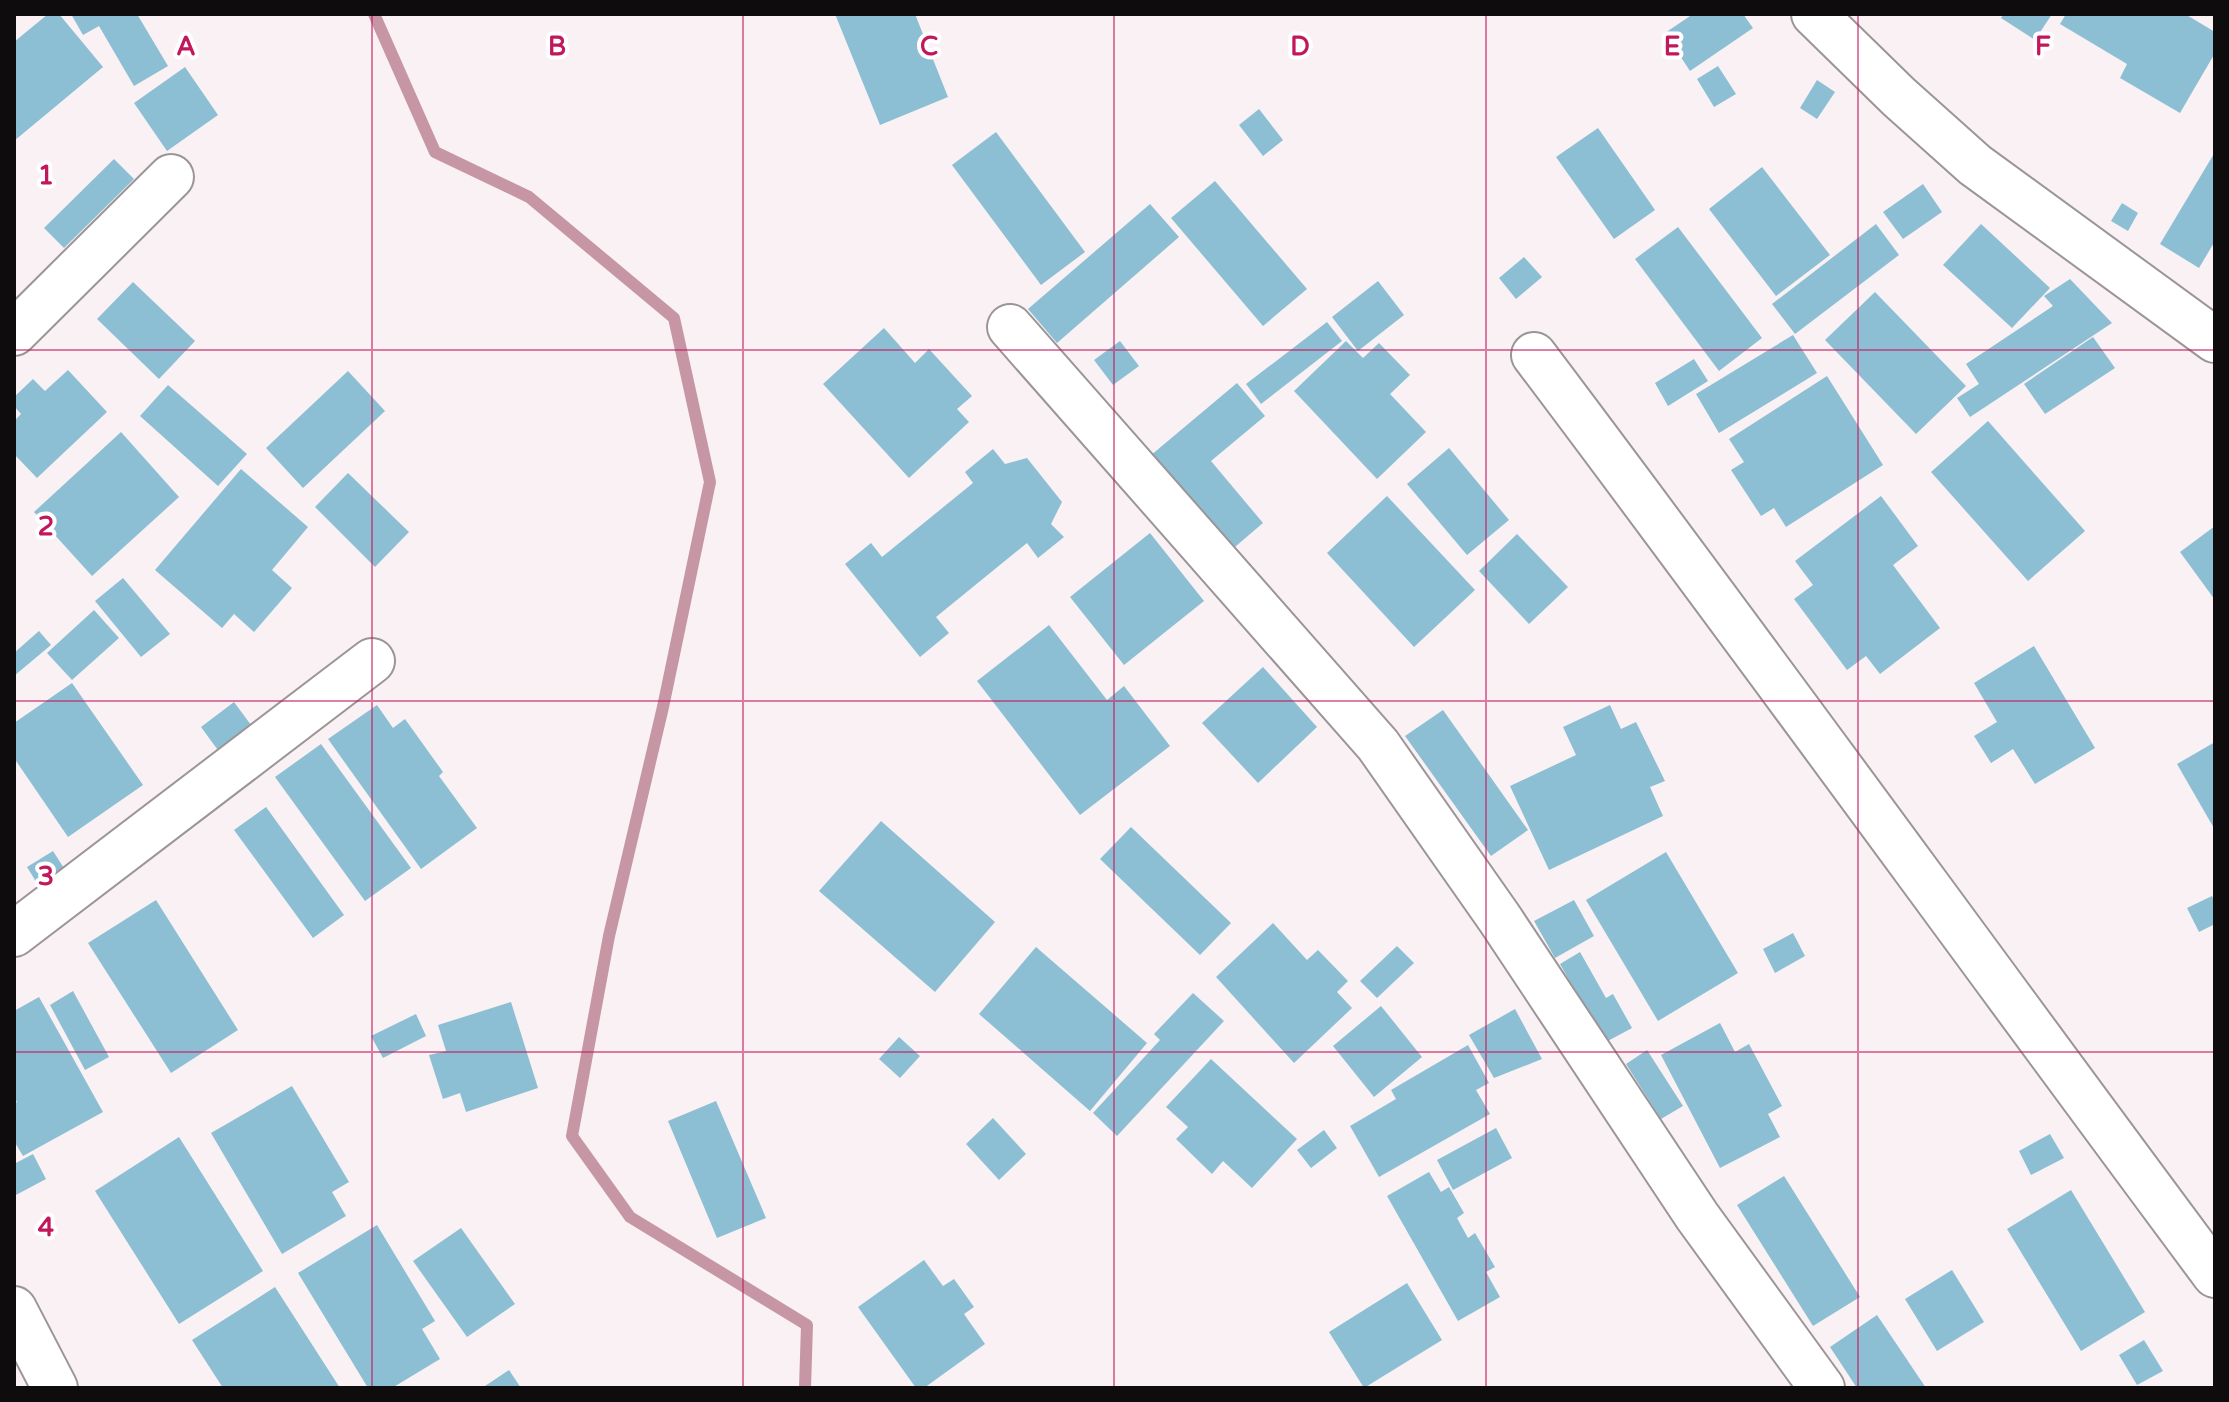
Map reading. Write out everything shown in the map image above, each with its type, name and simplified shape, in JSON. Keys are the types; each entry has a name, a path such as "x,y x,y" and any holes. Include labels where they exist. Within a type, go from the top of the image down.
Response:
{"street":[{"path":"1814,14 1975,165 2215,340"},
{"path":"14,333 171,177"},
{"path":"1010,327 1378,745 1500,919 1697,1216 1822,1388"},
{"path":"1534,355 1698,572 2215,1275"},
{"path":"14,934 372,661"},
{"path":"14,1309 55,1388"}],"building":[{"path":"48,14 59,14 103,67 14,141 14,42"},
{"path":"71,14 137,14 168,66 134,86 99,26 83,35"},
{"path":"835,14 915,14 948,97 880,125"},
{"path":"1693,14 1743,14 1753,28 1690,71 1665,33"},
{"path":"2004,14 2052,14 2035,40 2001,18"},
{"path":"2066,14 2185,14 2215,32 2215,53 2180,113 2120,78 2127,64 2060,24"},
{"path":"1718,66 1736,94 1714,107 1697,79"},
{"path":"185,67 218,115 167,151 134,103"},
{"path":"1817,80 1835,92 1817,119 1800,108"},
{"path":"1259,109 1283,140 1263,156 1239,125"},
{"path":"1598,128 1655,210 1614,239 1556,157"},
{"path":"996,132 1085,252 1041,285 952,165"},
{"path":"2215,152 2215,241 2199,268 2160,244"},
{"path":"114,159 134,179 64,248 44,228"},
{"path":"1762,167 1830,255 1776,296 1709,209"},
{"path":"1215,181 1307,289 1263,326 1171,218"},
{"path":"1923,184 1942,212 1903,239 1883,212"},
{"path":"2122,203 2138,213 2128,231 2111,221"},
{"path":"1150,204 1179,237 1057,343 1028,309"},
{"path":"1876,224 1899,255 1795,334 1772,304"},
{"path":"1981,224 2050,288 2012,328 1943,265"},
{"path":"1678,227 1762,338 1719,371 1635,259"},
{"path":"1524,257 1542,277 1516,299 1499,278"},
{"path":"2070,279 2112,323 1970,417 1957,398 1979,384 1966,364 2053,306 2044,296"},
{"path":"1378,281 1404,315 1358,351 1332,317"},
{"path":"133,282 195,341 159,379 97,319"},
{"path":"1875,292 1966,386 1916,434 1825,340"},
{"path":"1327,322 1342,341 1261,404 1246,384"},
{"path":"884,328 915,363 929,349 972,396 957,409 969,422 909,478 823,384"},
{"path":"1793,335 1817,373 1719,433 1696,394"},
{"path":"2093,337 2115,368 2045,414 2024,384"},
{"path":"1120,341 1139,366 1113,385 1094,360"},
{"path":"1346,341 1363,358 1379,343 1410,375 1390,394 1426,432 1377,479 1294,391"},
{"path":"1694,359 1708,381 1668,406 1655,383"},
{"path":"68,370 107,412 37,478 14,454 14,421 21,414 14,406 14,397 33,379 45,391"},
{"path":"348,371 385,411 303,488 266,448"},
{"path":"1827,376 1883,465 1786,527 1774,508 1761,516 1731,470 1744,462 1729,439"},
{"path":"1237,383 1265,416 1211,461 1263,523 1229,552 1150,456"},
{"path":"168,385 247,454 218,486 140,416"},
{"path":"1988,421 2085,531 2028,581 1931,472"},
{"path":"121,432 179,497 92,576 34,512"},
{"path":"1449,448 1509,520 1467,555 1407,484"},
{"path":"993,449 1005,464 1027,458 1062,502 1051,524 1064,537 1038,558 1027,543 936,617 949,633 920,657 845,564 871,543 882,557 973,483 965,472"},
{"path":"241,469 308,527 272,570 292,588 254,632 234,614 222,628 155,570"},
{"path":"348,473 409,532 375,567 315,507"},
{"path":"1387,496 1475,590 1414,647 1327,553"},
{"path":"1881,496 1918,546 1893,565 1940,628 1880,674 1866,656 1847,670 1794,599 1813,585 1795,561"},
{"path":"2215,526 2215,600 2180,552"},
{"path":"1150,533 1204,601 1124,665 1070,597"},
{"path":"1517,534 1568,587 1529,624 1479,571"},
{"path":"123,578 170,634 141,657 95,601"},
{"path":"94,610 119,638 72,680 47,653"},
{"path":"1049,625 1107,700 1124,686 1170,746 1080,815 977,681"},
{"path":"39,631 51,645 14,676 14,653"},
{"path":"2034,646 2095,748 2035,784 2013,749 1991,763 1974,736 1997,722 1974,683"},
{"path":"1263,667 1317,727 1258,783 1202,723"},
{"path":"72,683 143,785 68,837 14,758 14,723"},
{"path":"234,702 254,729 220,753 201,727"},
{"path":"377,705 393,728 405,719 443,772 439,776 477,828 421,869 328,739"},
{"path":"1610,705 1621,729 1636,722 1665,781 1650,787 1663,816 1549,870 1510,786 1576,755 1563,727"},
{"path":"1443,710 1528,830 1491,856 1405,736"},
{"path":"2215,742 2215,830 2177,764"},
{"path":"321,744 411,868 365,901 275,777"},
{"path":"266,807 344,915 313,938 234,830"},
{"path":"881,821 995,922 935,992 819,891"},
{"path":"1131,827 1231,923 1200,955 1100,859"},
{"path":"53,851 69,876 43,893 27,867"},
{"path":"1666,852 1738,973 1658,1021 1586,900"},
{"path":"2212,896 2215,924 2199,932 2187,908"},
{"path":"156,900 238,1030 171,1073 88,943"},
{"path":"1574,900 1594,936 1555,958 1534,921"},
{"path":"1273,923 1307,960 1318,950 1348,981 1337,992 1352,1008 1294,1063 1216,977"},
{"path":"1793,933 1805,956 1775,973 1763,949"},
{"path":"1397,946 1414,963 1377,998 1360,981"},
{"path":"1036,947 1147,1043 1090,1111 979,1014"},
{"path":"1580,952 1606,998 1613,994 1632,1028 1604,1043 1560,964"},
{"path":"73,991 109,1057 85,1070 50,1005"},
{"path":"1193,993 1224,1021 1117,1136 1093,1113 1160,1040 1154,1034"},
{"path":"39,997 103,1112 23,1156 14,1141 14,1104 17,1102 14,1097 14,1011"},
{"path":"511,1002 538,1088 466,1112 460,1093 443,1099 429,1055 446,1051 438,1025"},
{"path":"1381,1006 1422,1057 1374,1097 1333,1046"},
{"path":"1515,1009 1542,1059 1494,1078 1469,1035"},
{"path":"416,1014 426,1036 383,1058 371,1036"},
{"path":"1720,1023 1735,1052 1749,1044 1782,1106 1768,1114 1780,1137 1720,1168 1661,1055"},
{"path":"899,1037 920,1056 900,1078 879,1059"},
{"path":"1468,1045 1489,1083 1476,1090 1490,1114 1379,1177 1350,1126 1396,1099 1391,1090"},
{"path":"1647,1050 1683,1106 1661,1119 1626,1064"},
{"path":"1211,1059 1297,1139 1252,1188 1223,1161 1212,1174 1176,1139 1188,1127 1166,1107"},
{"path":"292,1086 349,1182 332,1192 346,1216 282,1254 211,1133"},
{"path":"716,1101 766,1218 717,1238 668,1121"},
{"path":"993,1118 1026,1154 999,1180 966,1144"},
{"path":"1496,1128 1512,1158 1453,1190 1437,1160"},
{"path":"1324,1130 1337,1148 1311,1168 1297,1150"},
{"path":"2050,1134 2064,1158 2031,1175 2019,1151"},
{"path":"179,1137 263,1271 179,1324 95,1191"},
{"path":"33,1154 46,1179 14,1196 14,1164"},
{"path":"1429,1172 1441,1192 1449,1187 1464,1213 1457,1218 1468,1238 1475,1233 1495,1267 1486,1272 1500,1297 1458,1321 1387,1196"},
{"path":"1784,1176 1860,1297 1813,1326 1737,1205"},
{"path":"2071,1190 2145,1312 2081,1351 2007,1229"},
{"path":"377,1225 435,1321 422,1329 440,1359 392,1388 368,1388 298,1273"},
{"path":"461,1228 515,1304 467,1337 413,1261"},
{"path":"924,1260 943,1286 954,1279 974,1307 964,1314 985,1344 924,1388 916,1388 858,1307"},
{"path":"1952,1270 1984,1322 1937,1351 1905,1299"},
{"path":"1407,1283 1442,1340 1364,1388 1329,1332"},
{"path":"275,1287 340,1388 223,1388 192,1340"},
{"path":"1877,1315 1926,1388 1857,1388 1830,1347"},
{"path":"2144,1340 2163,1371 2137,1385 2119,1355"},
{"path":"509,1370 521,1388 482,1388"}],"waterway":[{"path":"374,14 435,152 529,197 674,318 710,482 663,707 609,936 572,1136 630,1217 807,1325 805,1388"}]}
